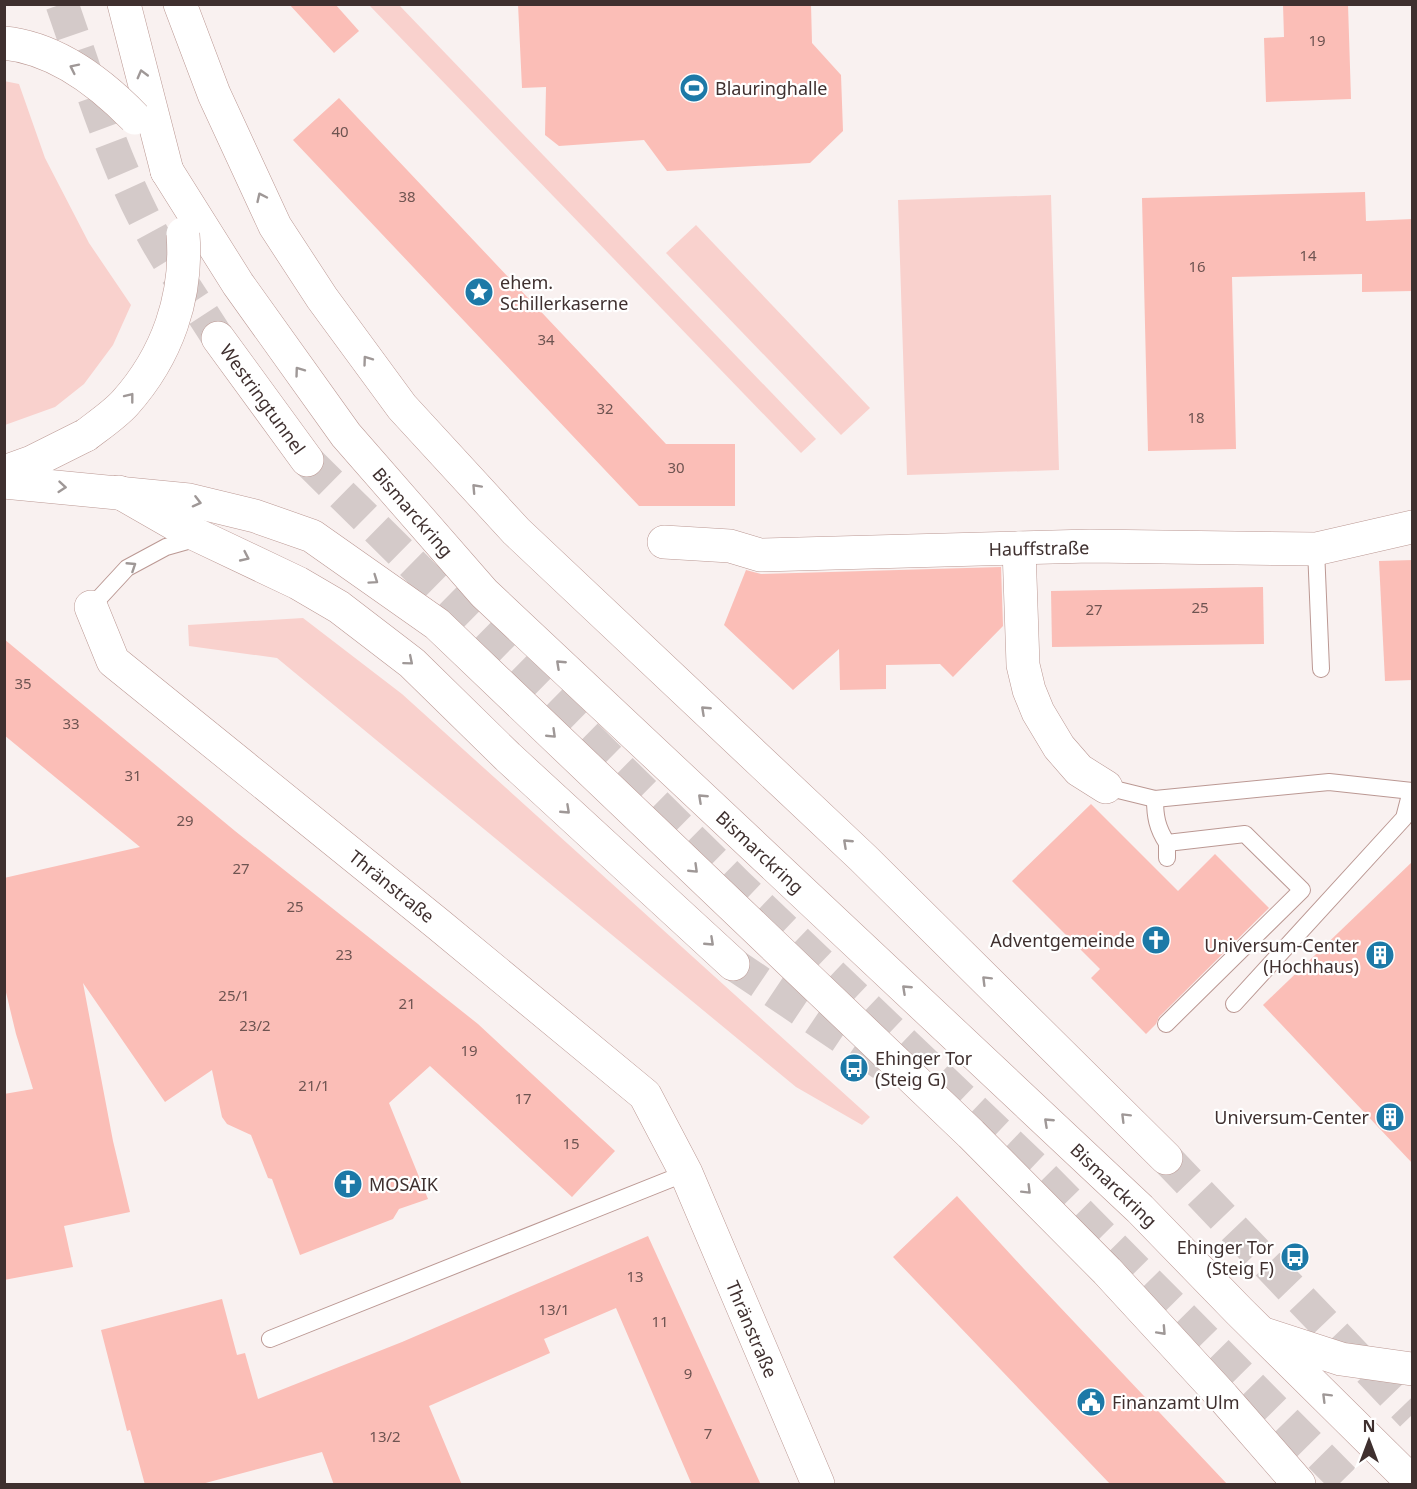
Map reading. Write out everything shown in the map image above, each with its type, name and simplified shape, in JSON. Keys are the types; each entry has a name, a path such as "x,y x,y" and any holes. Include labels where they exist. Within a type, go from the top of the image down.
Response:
{"main road":[{"path":"4,472 32,462 86,435 124,404 154,365 172,326 182,289 183,234 124,4"},
{"path":"180,4 214,94 275,226 322,298 402,407 516,531 863,858 1166,1158"},
{"path":"4,43 42,53 81,71 110,93 135,118 156,149 167,171"},
{"name":"Bismarckring","path":"167,171 238,284 346,435 484,593 1140,1209 1413,1482"},
{"name":"Westringtunnel","path":"218,338 307,460"},
{"path":"4,482 189,500 255,516 312,537 437,624 971,1134 1107,1271 1223,1397 1299,1485"},
{"path":"118,492 201,537 309,589 339,607 412,663 508,757 733,964"},
{"name":"Hauffstraße","path":"664,542 730,546 760,555 1090,546 1316,549 1413,527"},
{"path":"1019,548 1023,665 1029,690 1038,712 1059,747 1079,770 1106,786"},
{"name":"Thränstraße","path":"91,607 114,661 429,916 645,1095 686,1173 818,1485"},
{"path":"1264,1334 1341,1359 1413,1369"}],"lane":[{"path":"91,607 127,568 166,547 201,537"},
{"path":"1316,549 1322,669"},
{"path":"1106,786 1155,799 1329,782 1412,791 1404,818 1234,1004"},
{"path":"1155,799 1158,830 1167,850 1245,834 1302,890 1166,1024"},
{"path":"270,1338 686,1173"}],"shaded area":[{"path":"369,5 399,5 816,439 801,453"},
{"path":"4,81 19,84 45,158 89,243 131,305 113,345 84,384 55,407 5,425"},
{"path":"1051,195 1059,470 907,475 898,200"},
{"path":"696,225 870,408 841,435 666,253"},
{"path":"303,618 402,694 870,1117 862,1125 796,1087 277,658 189,646 188,625"}],"building":[{"path":"289,4 335,4 359,31 334,53"},
{"name":"Blauringhalle","path":"518,4 811,4 812,43 841,75 843,131 810,163 667,171 644,140 559,146 545,135 546,87 522,88"},
{"path":"1283,4 1348,4 1351,99 1266,102 1264,38 1284,37"},
{"path":"339,98 666,444 735,444 735,506 639,506 293,140"},
{"path":"1365,192 1366,221 1413,219 1413,291 1362,292 1362,274 1232,277 1236,449 1148,451 1142,198"},
{"path":"1413,560 1413,680 1385,681 1379,561"},
{"path":"1001,567 1003,626 953,677 940,664 886,665 886,689 840,690 839,649 793,690 724,625 746,570 761,574"},
{"path":"1263,587 1264,644 1052,647 1051,591"},
{"path":"4,639 235,831 478,1024 615,1151 572,1197 430,1066 389,1103 428,1199 399,1209 393,1219 300,1255 272,1179 268,1178 251,1135 227,1124 222,1117 212,1070 165,1102 83,983 113,1141 130,1212 64,1226 73,1267 4,1280 4,1094 33,1089 4,984 4,878 140,847 4,735"},
{"name":"Adventgemeinde","path":"1091,804 1178,891 1215,854 1269,908 1159,1017 1156,1024 1146,1034 1091,978 1100,969 1012,881"},
{"path":"1413,861 1413,1164 1263,1005"},
{"name":"Finanzamt Ulm","path":"957,1196 1228,1485 1111,1485 893,1257"},
{"path":"648,1236 761,1485 692,1485 616,1308 544,1339 550,1353 429,1406 462,1485 334,1485 322,1452 198,1485 145,1485 130,1430 127,1431 101,1330 222,1299 237,1355 245,1353 258,1399 402,1342"}],"tunnel":[{"path":"62,4 104,125 128,185 157,242 218,338"},
{"path":"307,460 737,884 1037,1170 1348,1484"},
{"path":"733,964 891,1070"},
{"path":"1166,1158 1412,1415"}],"place":[{"name":"Blauringhalle","path":"694,88"},
{"name":"ehem. Schillerkaserne","path":"479,292"},
{"name":"Adventgemeinde","path":"1156,940"},
{"name":"Universum-Center (Hochhaus)","path":"1380,955"},
{"name":"Ehinger Tor (Steig G)","path":"854,1068"},
{"name":"Universum-Center","path":"1390,1117"},
{"name":"MOSAIK","path":"348,1184"},
{"name":"Ehinger Tor (Steig F)","path":"1295,1257"},
{"name":"Finanzamt Ulm","path":"1091,1402"}]}
